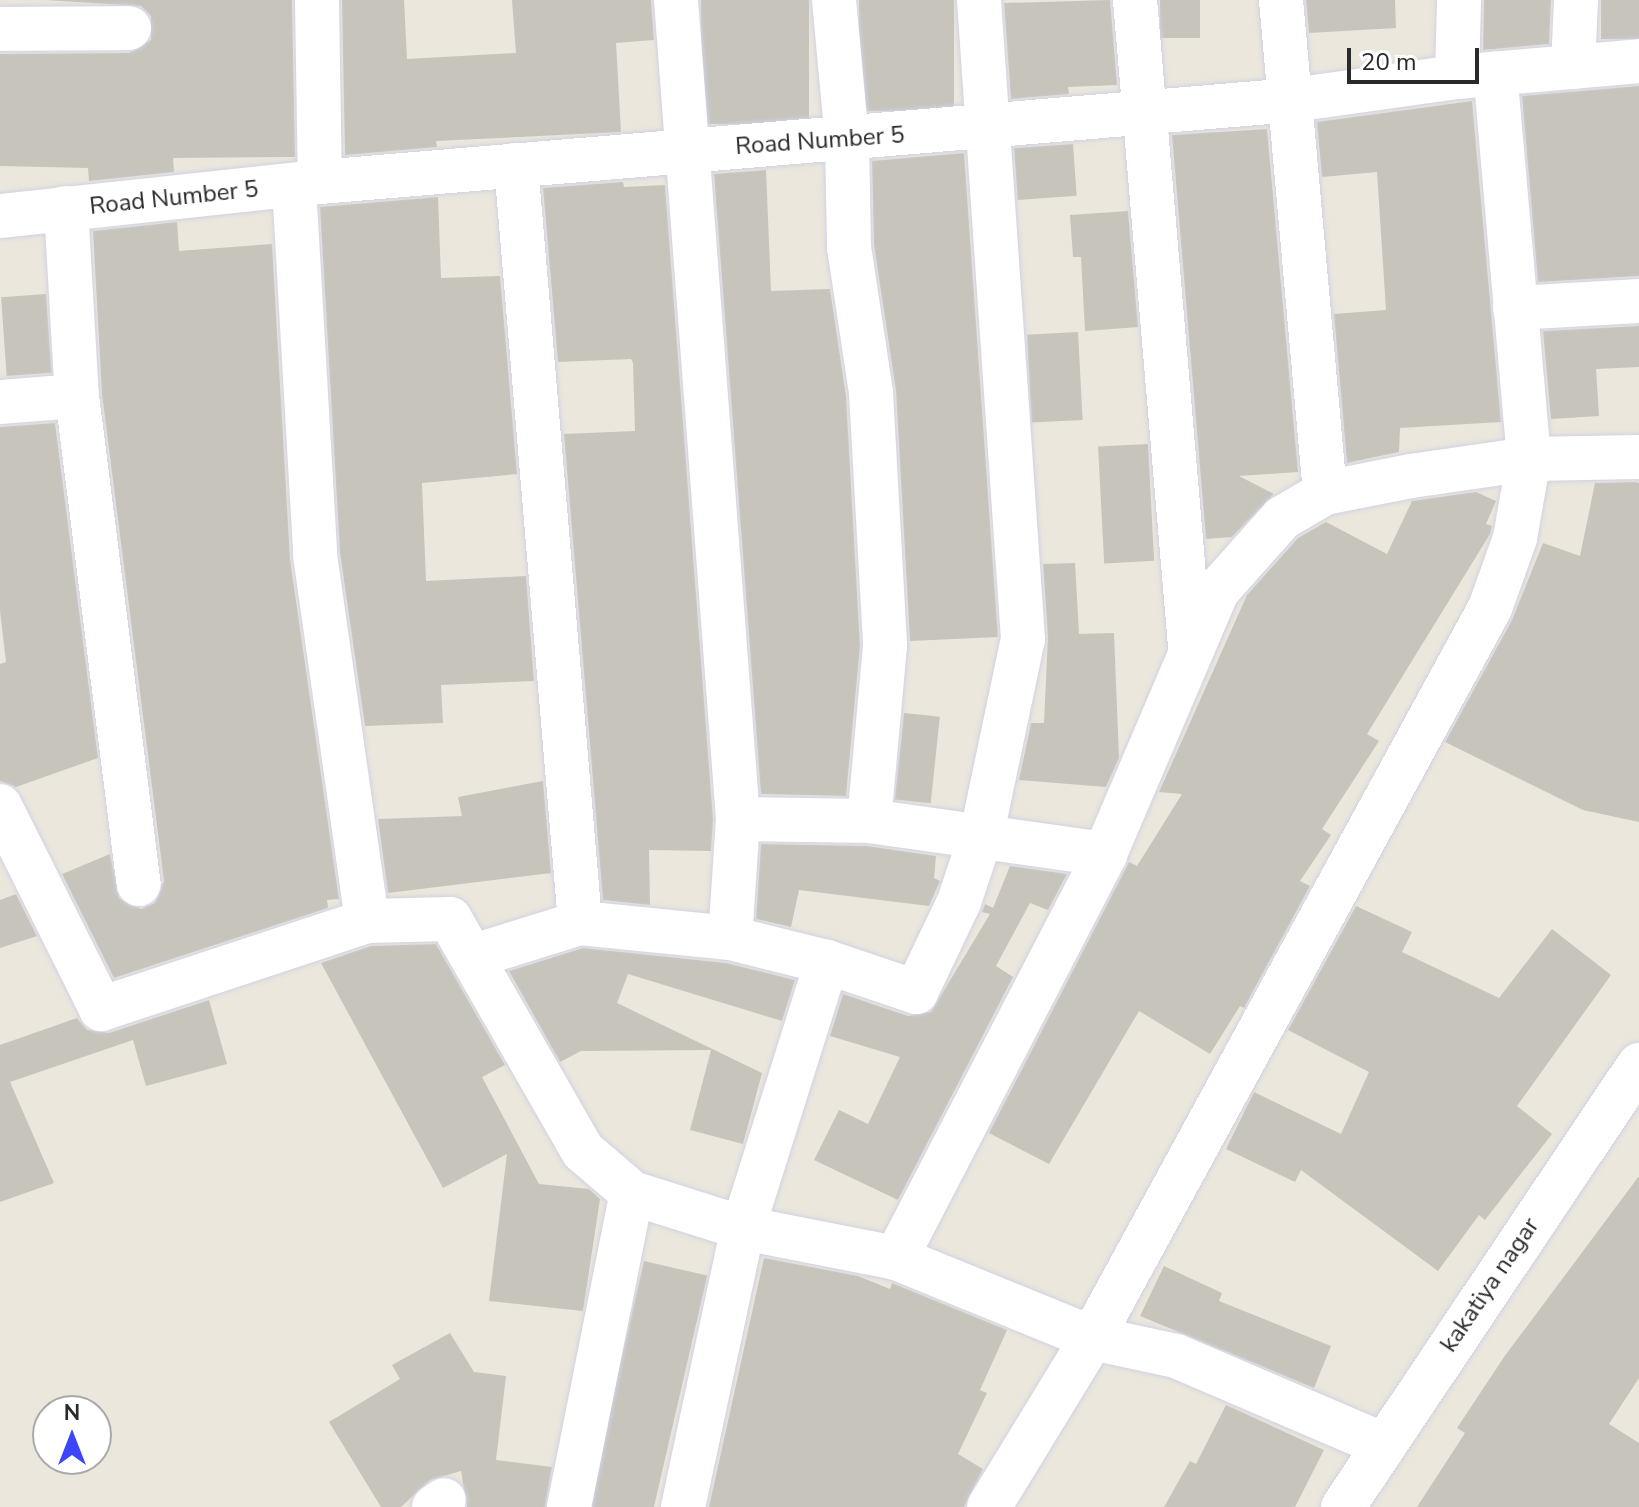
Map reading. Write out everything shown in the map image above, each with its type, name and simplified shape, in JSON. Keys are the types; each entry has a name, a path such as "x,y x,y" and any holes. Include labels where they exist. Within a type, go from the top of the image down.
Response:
{"street":[{"path":"317,0 307,184 315,555 367,921"},
{"path":"676,0 691,149 738,819 730,938"},
{"path":"834,0 847,141 849,247 871,393 885,646 869,821"},
{"path":"474,956 580,923 730,938 827,962 916,992 959,902 982,833 1023,639 991,128 979,0"},
{"path":"1135,0 1147,111 1190,648"},
{"path":"1281,0 1293,100 1325,493"},
{"path":"989,1507 1092,1338 1490,608 1515,538 1529,459 1515,308 1476,75 1459,0"},
{"path":"1573,67 1576,0"},
{"path":"0,29 129,28"},
{"name":"Road Number 5","path":"0,216 691,149 847,141 1147,111 1293,100 1476,75 1639,61"},
{"path":"516,165 580,923"},
{"path":"66,208 77,396 139,884"},
{"path":"1515,308 1639,301"},
{"path":"0,402 77,396"},
{"path":"896,1258 1105,854 1190,648 1217,591 1282,518 1325,493 1529,459 1639,457"},
{"path":"0,806 101,1009 367,921 450,919 474,956 583,1151 632,1193 743,1228 896,1258 1092,1338 1176,1356 1381,1444"},
{"path":"738,819 869,821 982,833 1105,854"},
{"path":"683,1507 743,1228 827,962"},
{"name":"kakatiya nagar","path":"1343,1507 1381,1444 1639,1065"},
{"path":"569,1507 632,1193"}],"building":[{"path":"45,0 292,0 295,157 173,158 174,172 89,181 88,168 0,166 0,54 129,53 151,40 151,16 141,6"},
{"path":"342,0 404,0 407,59 516,53 512,0 651,0 654,40 616,43 621,132 436,141 437,147 345,155"},
{"path":"701,0 809,0 809,124 701,124"},
{"path":"859,0 954,0 954,111 859,111"},
{"path":"1110,0 1117,85 1068,87 1069,94 1011,99 1004,3"},
{"path":"1160,0 1200,0 1200,38 1160,38"},
{"path":"1306,0 1395,0 1396,28 1309,33"},
{"path":"1484,0 1551,0 1549,44 1483,50"},
{"path":"1601,0 1639,0 1639,39 1601,39"},
{"path":"1639,86 1639,276 1538,282 1522,96"},
{"path":"1472,101 1501,422 1400,428 1399,452 1347,463 1334,314 1386,310 1377,172 1322,177 1317,122"},
{"path":"1267,129 1298,472 1239,476 1274,494 1232,537 1206,539 1172,135"},
{"path":"1073,144 1077,196 1018,200 1014,148"},
{"path":"964,153 998,637 910,641 896,391 874,245 872,161"},
{"path":"766,170 771,291 830,289 846,396 860,646 846,796 761,794 714,174"},
{"path":"623,182 624,187 665,185 713,819 711,851 649,850 650,905 603,900 564,434 635,431 633,363 631,359 558,362 543,188"},
{"path":"438,197 441,278 500,276 517,474 422,483 426,581 526,576 534,681 441,685 443,723 365,726 340,553 320,207"},
{"path":"1128,211 1138,327 1085,331 1081,257 1073,257 1070,215"},
{"path":"177,222 179,251 272,244 290,559 339,899 327,900 328,908 114,978 62,874 110,854 119,898 141,909 155,903 164,881 102,394 93,231"},
{"path":"46,294 52,373 7,376 1,297"},
{"path":"1639,326 1639,367 1596,369 1599,416 1551,419 1543,331"},
{"path":"1078,332 1083,420 1032,423 1027,335"},
{"path":"55,423 98,758 16,787 0,781 0,664 6,662 0,611 0,427"},
{"path":"1148,444 1154,561 1104,563 1098,447"},
{"path":"1595,483 1639,483 1639,822 1583,810 1445,742 1512,620 1543,543 1580,556"},
{"path":"1476,492 1496,501 1486,524 1492,526 1490,534 1367,734 1379,741 1322,829 1331,835 1300,881 1310,886 1244,1008 1240,1006 1210,1054 1139,1011 1049,1164 989,1133 1129,862 1137,866 1182,794 1159,792 1247,595 1298,538 1326,522 1387,554 1412,501"},
{"path":"1075,563 1079,634 1114,633 1119,758 1106,787 1019,780 1031,723 1044,723 1048,637 1043,564"},
{"path":"904,713 940,717 931,803 895,800"},
{"path":"543,781 551,873 388,893 378,819 462,816 458,797"},
{"path":"761,844 867,846 936,856 934,878 940,881 929,906 799,890 791,927 756,919"},
{"path":"1010,866 1067,874 1048,910 1030,903 996,966 1013,977 898,1200 814,1160 839,1110 868,1124 900,1057 830,1036 843,994 908,1016 931,1012 990,914 982,912 985,904 993,908"},
{"path":"16,894 37,936 0,948 0,900"},
{"path":"1356,906 1412,932 1402,952 1499,998 1552,929 1611,975 1517,1106 1552,1134 1485,1220 1479,1215 1438,1271 1301,1170 1295,1182 1226,1149 1254,1092 1341,1134 1369,1072 1288,1030"},
{"path":"436,944 505,1065 482,1077 539,1184 589,1189 600,1199 583,1311 489,1301 507,1154 443,1188 321,963 371,946"},
{"path":"583,948 726,963 795,980 782,1021 628,974 617,1003 762,1073 743,1144 690,1130 711,1050 581,1051 560,1062 509,971"},
{"path":"209,1000 227,1064 146,1086 133,1040 10,1082 54,1183 0,1202 0,1045 77,1018 87,1030 109,1033"},
{"path":"1639,1176 1639,1378 1609,1424 1639,1443 1639,1507 1417,1507 1465,1433 1457,1428 1504,1357"},
{"path":"764,1258 858,1276 890,1289 892,1283 1007,1330 980,1390 987,1393 958,1454 983,1469 964,1507 709,1507"},
{"path":"644,1261 707,1276 654,1507 588,1506"},
{"path":"1164,1266 1222,1293 1219,1301 1331,1346 1314,1388 1140,1316"},
{"path":"450,1333 474,1372 506,1376 496,1460 552,1467 545,1507 467,1507 461,1471 430,1480 401,1507 381,1507 329,1422 400,1379 392,1365"},
{"path":"1226,1405 1324,1450 1295,1507 1164,1507 1190,1461 1196,1464"}]}
